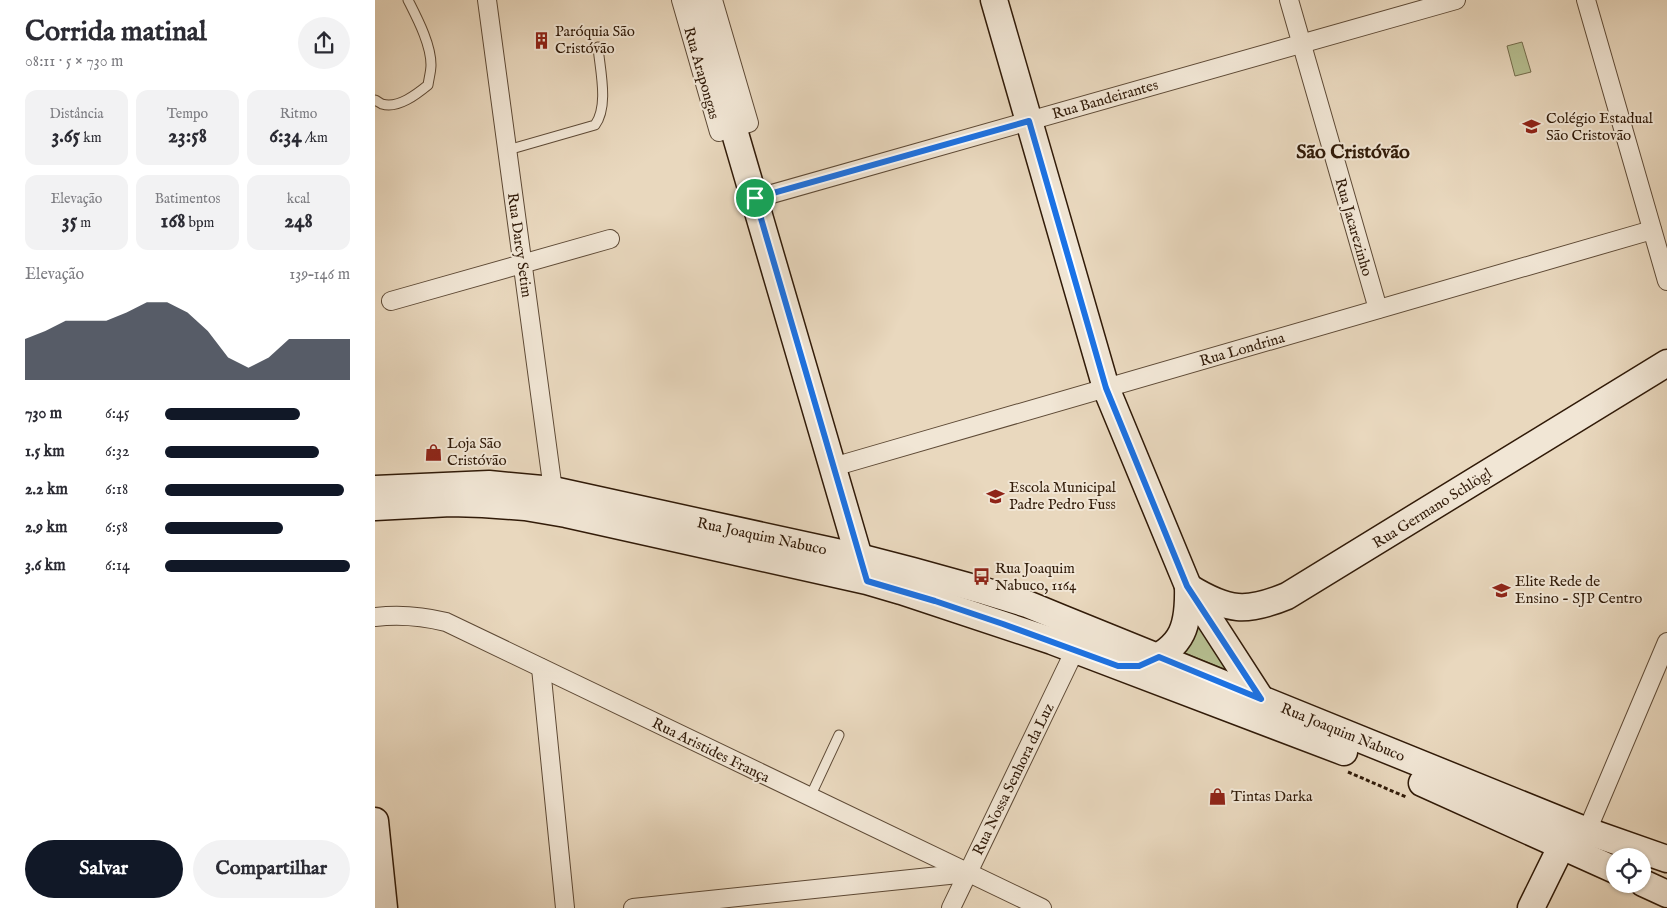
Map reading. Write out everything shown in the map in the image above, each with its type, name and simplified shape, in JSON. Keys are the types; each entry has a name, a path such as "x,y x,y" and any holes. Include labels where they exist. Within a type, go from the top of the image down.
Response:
{"main road":[{"name":"Rua Arapongas","path":"696,0 863,569"},
{"path":"993,0 1106,388 1187,586 1261,699"},
{"name":"Rua Germano Schlögl","path":"1187,586 1222,605 1237,607 1268,604 1287,596 1667,363"},
{"name":"Rua Joaquim Nabuco","path":"375,489 489,484 553,490 863,569 952,607 1075,650 1375,763 1606,866"},
{"name":"Rua Joaquim Nabuco","path":"375,507 451,503 525,507 863,569 959,583 1027,604 1587,831 1667,860"},
{"path":"1118,666 1139,666 1159,657 1179,639 1184,629 1189,607 1187,586"},
{"path":"375,822 384,908"},
{"path":"1531,908 1562,845"},
{"path":"1651,887 1667,894"}],"street":[{"name":"Rua Darcy Setim","path":"487,0 553,490"},
{"name":"Rua Arapongas","path":"681,0 719,132 749,123 713,0"},
{"name":"Rua Jacarezinho","path":"1289,0 1378,309"},
{"name":"Rua Bandeirantes","path":"755,198 1456,0"},
{"path":"1585,0 1667,281"},
{"name":"Rua Londrina","path":"833,467 1652,230"},
{"path":"391,301 610,239"},
{"name":"Rua Aristides França","path":"375,617 410,615 446,622 1042,908"},
{"path":"1587,831 1667,642"},
{"name":"Rua Nossa Senhora da Luz","path":"951,908 1075,650"},
{"path":"541,668 565,908"},
{"path":"633,908 968,873"}],"lane":[{"path":"375,100 383,104 395,104 416,95 428,85 431,64 427,44 408,0"},
{"path":"507,150 595,125 601,117 603,102 599,47"},
{"path":"810,797 839,735"}],"green space":[{"path":"1522,42 1531,72 1515,76 1507,46"},
{"path":"1200,618 1234,673 1178,650"}],"place":[{"name":"Paróquia São Cristóvão","path":"541,40"},
{"name":"Colégio Estadual São Cristovão","path":"1532,127"},
{"name":"Loja São Cristóvão","path":"433,452"},
{"name":"Escola Municipal Padre Pedro Fuss","path":"995,496"},
{"name":"Rua Joaquim Nabuco, 1164","path":"981,577"},
{"name":"Elite Rede de Ensino - SJP Centro","path":"1501,590"},
{"name":"Tintas Darka","path":"1217,796"}],"district":[{"name":"São Cristóvão","path":"1353,151"}],"route":[{"path":"1029,121 1106,388 1187,586 1261,699 1159,657 1139,666 1118,666 1003,624 867,581 755,198 1029,121"}]}
